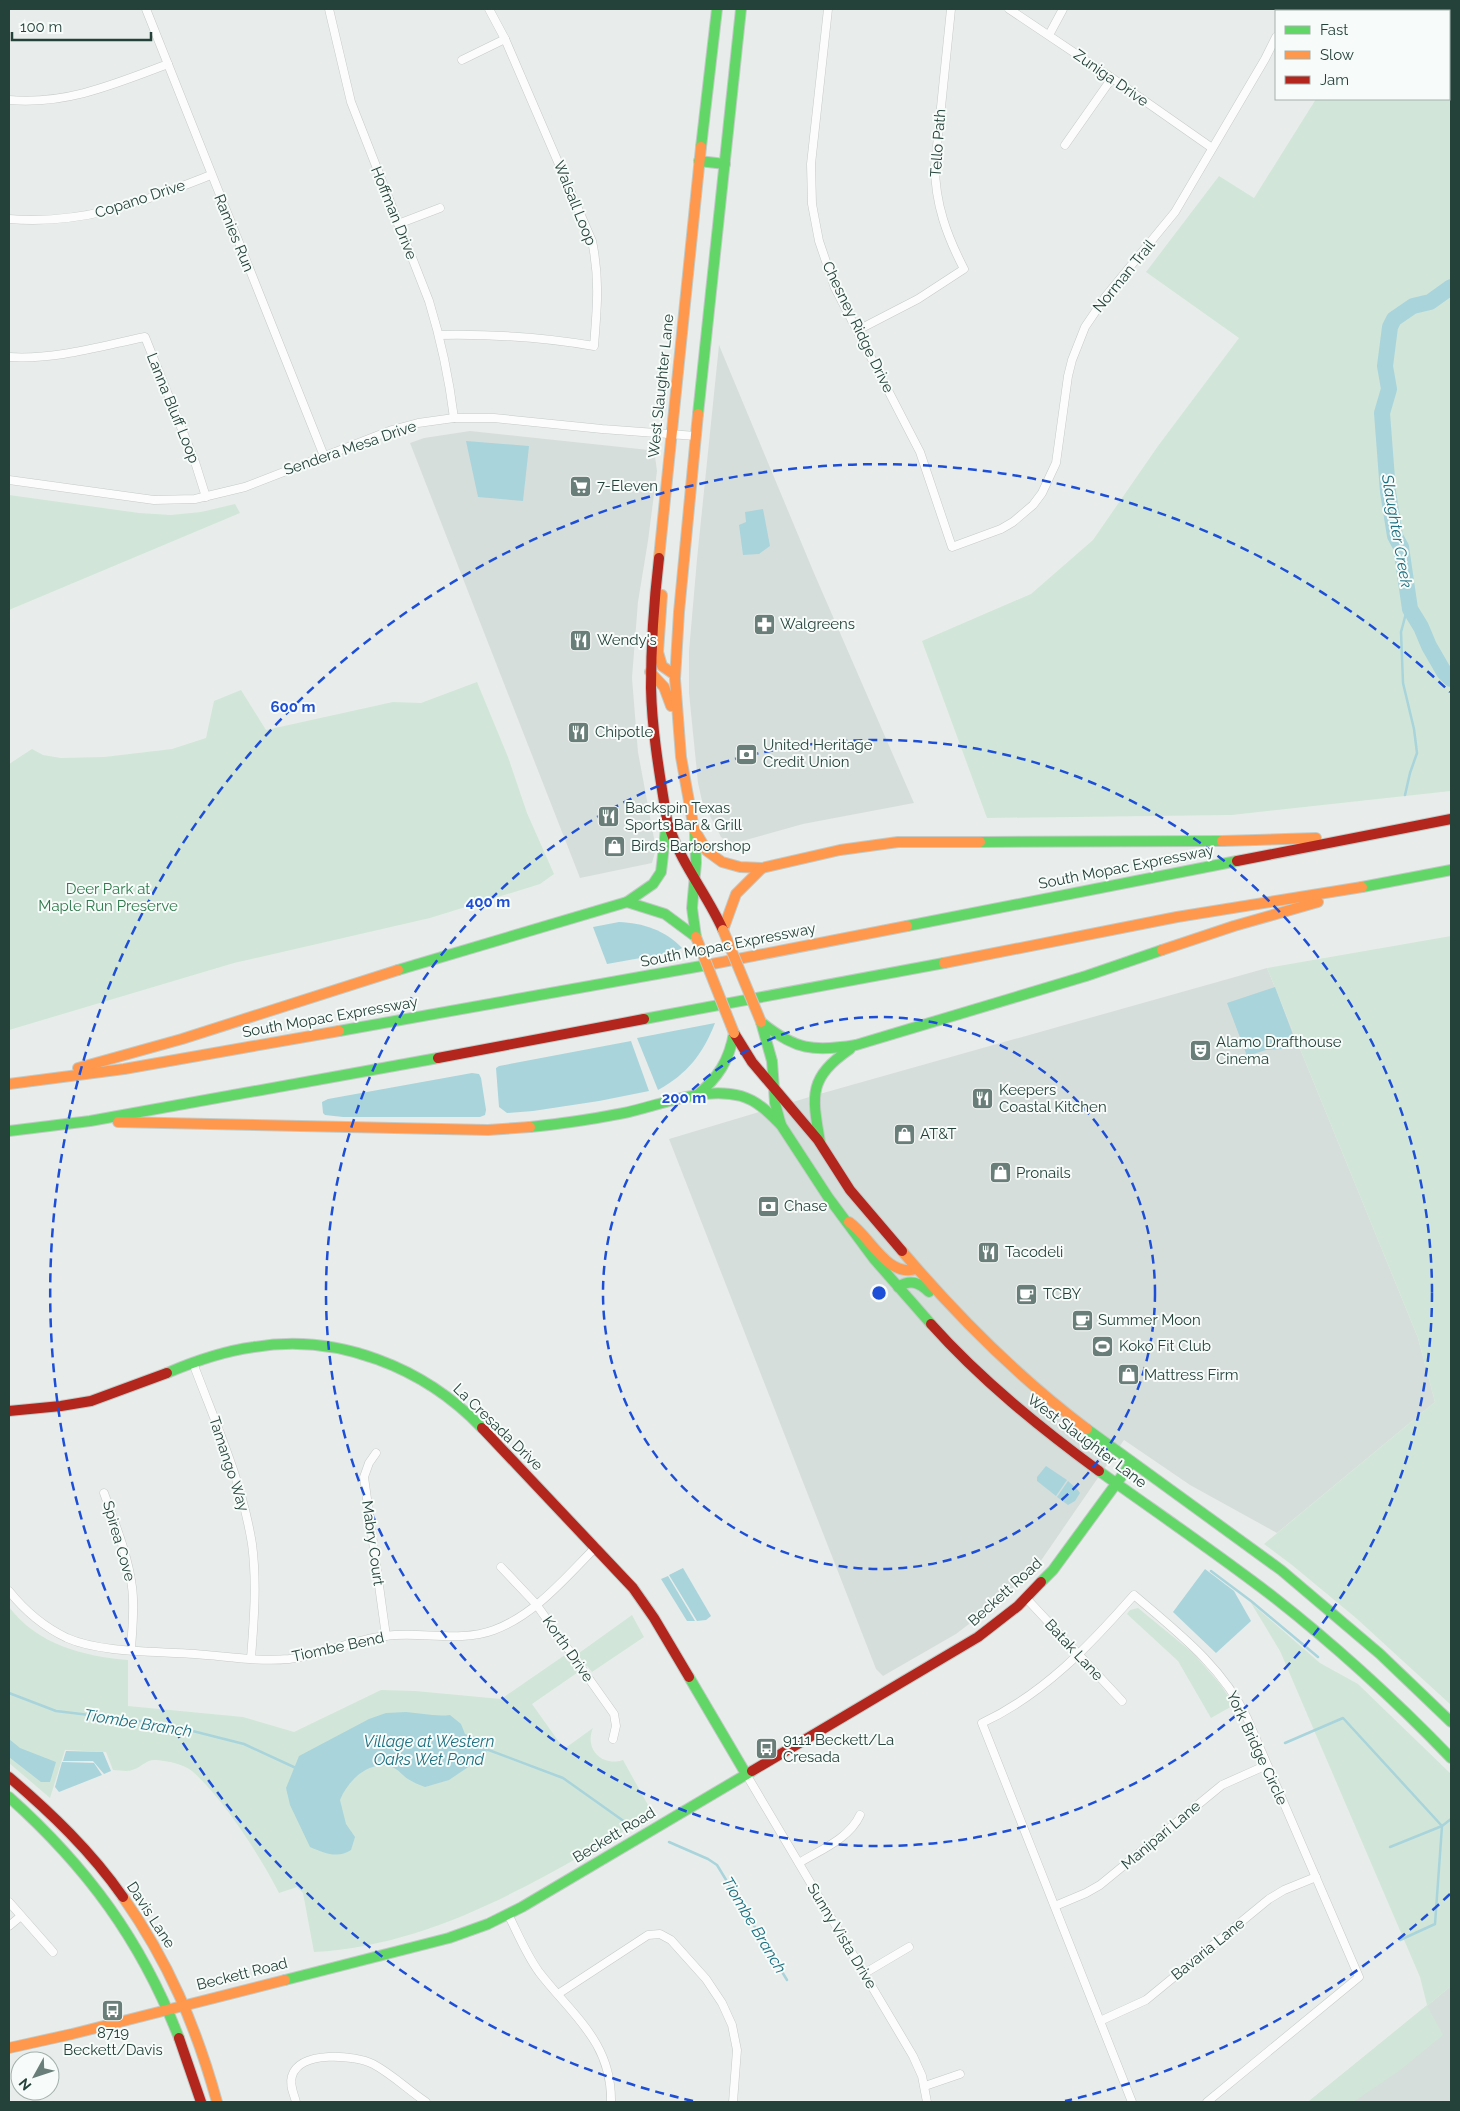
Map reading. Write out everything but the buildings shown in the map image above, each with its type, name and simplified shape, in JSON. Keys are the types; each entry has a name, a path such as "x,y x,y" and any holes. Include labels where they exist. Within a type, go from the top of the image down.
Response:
{"main road":[{"name":"West Slaughter Lane","path":"716,9 658,566 650,672 658,764 667,820 679,854 716,911 761,1022 772,1061 775,1103 781,1125 874,1259 944,1339 980,1374 1061,1443 1271,1596 1327,1641 1412,1719 1451,1758"},
{"name":"West Slaughter Lane","path":"741,9 696,436 679,612 676,675 681,757 694,829 696,853 696,880 692,908 696,937 734,1034 749,1060 798,1113 820,1142 845,1184 916,1269 980,1338 1061,1410 1247,1544 1320,1602 1381,1654 1451,1722"},
{"path":"699,161 725,164"},
{"path":"658,566 663,584 659,632 660,660 662,666 676,675"},
{"path":"650,672 670,694 676,759 686,788"},
{"name":"South Mopac Expressway","path":"9,1084 37,1079 124,1070 664,973 1451,819"},
{"path":"37,1079 182,1039 353,983 627,902 653,884 661,872 667,820"},
{"path":"694,829 704,847 722,862 740,867 762,868 832,851 898,842 1242,841 1364,836"},
{"path":"724,930 736,894 762,868"},
{"path":"9,1132 90,1121 245,1092 342,1077 546,1037 785,994 1177,917 1361,887 1451,870"},
{"path":"761,1022 778,1037 802,1048 832,1049 856,1045 1086,976 1234,926 1335,897 1361,887"},
{"path":"627,902 654,909 671,916 696,937"},
{"path":"695,1096 717,1078 725,1068 732,1049 734,1034"},
{"path":"820,1142 814,1108 814,1093 818,1080 830,1062 856,1045"},
{"path":"90,1121 419,1130 488,1130 553,1125 622,1113 695,1096 719,1093 746,1098 765,1109 781,1125"},
{"path":"846,1221 859,1228 897,1270 908,1272 916,1269"},
{"path":"898,1287 909,1280 919,1283 959,1325 980,1338"},
{"name":"La Cresada Drive","path":"9,1411 94,1400 193,1363 247,1347 291,1343 345,1349 393,1364 430,1384 460,1408 629,1582 654,1618 746,1774"},
{"name":"Beckett Road","path":"9,2048 449,1938 508,1914 957,1652 989,1629 1026,1598 1058,1564 1132,1462"},
{"name":"Davis Lane","path":"9,1777 57,1818 106,1875 148,1934 171,1975 184,2004 204,2054 217,2102"},
{"name":"Davis Lane","path":"9,1798 63,1848 100,1893 136,1947 169,2008 201,2102"}],"street":[{"name":"Ramies Run","path":"146,9 324,456"},
{"name":"Hoffman Drive","path":"329,9 350,102 428,301 439,335 448,372 454,418"},
{"name":"Walsall Loop","path":"439,335 493,334 558,340 594,346 598,287 596,260 592,241 505,38 489,9"},
{"name":"Chesney Ridge Drive","path":"828,9 811,164 812,204 819,241 827,268 920,452 952,547"},
{"name":"Tello Path","path":"858,330 911,303 964,269 946,232 937,200 935,184 935,166 951,9"},
{"name":"Zuniga Drive","path":"1009,9 1049,34 1212,148"},
{"path":"1049,34 1063,9"},
{"path":"462,60 505,38"},
{"name":"Norman Trail","path":"952,547 1001,529 1013,522 1028,510 1042,493 1056,462 1068,376 1085,327 1106,296 1175,212 1275,39"},
{"path":"9,100 34,101 76,96 95,91 168,64"},
{"path":"1065,145 1112,78"},
{"name":"Copano Drive","path":"9,220 43,221 88,216 132,205 211,175"},
{"path":"398,224 440,208"},
{"name":"Lanna Bluff Loop","path":"9,358 44,357 145,337 195,462 206,497"},
{"name":"Sendera Mesa Drive","path":"9,480 154,500 184,500 206,497 245,487 392,430 454,418 494,418 696,436"},
{"name":"Tamango Way","path":"193,1363 234,1470 247,1517 252,1544 255,1591 252,1658"},
{"name":"Mabry Court","path":"376,1452 367,1467 365,1483 386,1636"},
{"name":"Spirea Cove","path":"104,1493 126,1558 132,1588 131,1650"},
{"name":"Tiombe Bend","path":"9,1591 34,1618 68,1638 93,1646 276,1659 299,1657 386,1636 465,1636 482,1634 510,1623 536,1604 596,1547"},
{"name":"Korth Drive","path":"501,1567 536,1604 614,1714 616,1726 613,1739"},
{"name":"York Bridge Circle","path":"1132,2102 982,1723 1029,1695 1079,1655 1134,1595 1196,1648 1226,1682 1241,1706 1359,1977 1207,2102"},
{"name":"Batak Lane","path":"1026,1598 1122,1701"},
{"name":"Manipari Lane","path":"1055,1906 1100,1885 1222,1785 1267,1765"},
{"name":"Sunny Vista Drive","path":"746,1774 914,2056 925,2086 927,2102"},
{"path":"799,1863 846,1835 855,1825 860,1815"},
{"name":"Bavaria Lane","path":"1100,2021 1146,2000 1269,1899 1284,1890 1316,1877"},
{"path":"9,1902 53,1952"},
{"path":"508,1914 532,1961 558,1994 584,2022 597,2044 608,2074 611,2102"},
{"path":"9,1926 21,1916"},
{"path":"558,1994 648,1935 656,1933 667,1936 706,1979 727,2012 735,2036 736,2050 733,2102"},
{"path":"865,1973 909,1947"},
{"path":"296,2102 291,2085 295,2070 310,2061 339,2056 374,2065 426,2102"},
{"path":"925,2086 960,2074"}],"shaded area":[{"path":"719,345 814,573 914,803 803,824 735,843 727,842 721,837 702,801 698,783 689,693 689,651"},
{"path":"470,431 649,450 655,456 657,471 638,602 632,678 638,752 656,849 652,863 580,878 410,443 424,438"},
{"path":"1267,968 1418,1338 1435,1402 1277,1533 1190,1485 1124,1440 1038,1565 998,1602 956,1634 883,1676 876,1669 669,1139 816,1095"},
{"path":"1451,1986 1451,2102 1308,2102 1427,2006"}],"green space":[{"path":"1451,9 1451,791 1232,815 987,818 922,641 1031,594 1093,540 1158,446 1239,338 1146,272 1219,176 1254,198 1315,100 1450,100 1450,10 1346,10"},
{"path":"9,495 139,513 171,515 201,512 235,504 240,513 9,610"},
{"name":"Deer Park at Maple Run Preserve","path":"477,682 508,757 527,813 554,874 540,884 430,918 234,963 9,1030 9,764 32,749 43,755 61,758 104,757 172,749 206,738 214,701 241,690 266,730 393,702 421,703"},
{"path":"1451,936 1451,1705 1356,1618 1264,1544 1435,1402 1418,1338 1267,968"},
{"path":"1251,1603 1320,1663 1358,1684 1451,1774 1451,1986 1427,2006 1443,2035 1399,2071 1353,2102 1308,2102 1427,2005 1420,1977 1280,1651"},
{"path":"9,1607 34,1631 62,1646 95,1655 128,1660 128,1706 243,1717 294,1732 381,1690 415,1691 501,1699 575,1648 579,1653 632,1615 644,1637 592,1672 587,1666 532,1704 564,1749 593,1728 591,1743 593,1749 608,1761 623,1760 653,1814 533,1883 449,1921 405,1936 360,1947 314,1952 303,1893 297,1887 279,1893 262,1862 228,1812 204,1782 192,1771 180,1765 161,1760 146,1762 130,1771 113,1770 106,1752 65,1750 50,1798 9,1763"},
{"path":"1138,1608 1193,1653 1220,1684 1234,1705 1211,1718 1178,1661 1127,1614 1130,1610"}],"water":[{"path":"466,441 529,446 523,501 478,497"},
{"path":"763,509 770,546 759,554 743,555 739,525 746,522 745,512"},
{"path":"619,922 637,924 661,932 682,948 674,952 607,964 593,927"},
{"path":"1275,987 1298,1048 1266,1050 1247,1056 1227,1003"},
{"path":"715,1023 705,1044 693,1062 686,1070 658,1090 637,1038"},
{"path":"631,1041 649,1091 533,1111 507,1113 499,1107 496,1068 499,1066"},
{"path":"472,1073 479,1074 481,1078 486,1110 485,1115 480,1117 343,1117 325,1115 323,1113 322,1102 328,1099"},
{"path":"1046,1466 1067,1480 1056,1496 1037,1481 1037,1477"},
{"path":"1068,1481 1080,1493 1075,1501 1068,1505 1057,1497"},
{"path":"683,1568 711,1616 706,1620 697,1621 669,1575"},
{"path":"1205,1569 1234,1591 1251,1621 1216,1653 1173,1612"},
{"path":"668,1576 695,1621 687,1621 661,1579"},
{"name":"Village at Western Oaks Wet Pond","path":"406,1712 450,1715 461,1724 465,1734 484,1741 486,1744 486,1755 449,1780 425,1787 408,1779 392,1767 375,1766 360,1773 348,1785 340,1800 346,1824 355,1837 351,1850 336,1855 310,1847 290,1805 286,1788 299,1756 369,1719 386,1713"},
{"path":"9,1739 20,1748 56,1762 50,1782 41,1782 9,1757"},
{"path":"66,1751 103,1752 111,1771 104,1774 93,1761 63,1761"},
{"path":"62,1762 94,1763 102,1775 59,1792 55,1787"}],"waterway":[{"name":"Slaughter Creek","path":"1451,287 1430,302 1413,306 1394,319 1390,327 1385,366 1389,389 1382,413 1388,492 1395,536 1401,547 1410,609 1444,672 1451,679"},
{"path":"1405,795 1417,753 1414,729 1403,683 1401,632 1409,602"},
{"path":"1211,1571 1251,1601 1318,1657"},
{"name":"Tiombe Branch","path":"9,1693 56,1711 165,1724 244,1744 296,1768"},
{"path":"1285,1743 1343,1718 1442,1826 1435,1924 1400,1940"},
{"name":"Tiombe Branch","path":"486,1749 563,1778 625,1822"},
{"path":"1390,1847 1442,1826 1451,1819"},
{"name":"Tiombe Branch","path":"669,1842 708,1859 717,1865 787,1980"}],"traffic: fast":[{"path":"701,147 717,9"},
{"path":"698,414 741,9"},
{"path":"699,161 725,164"},
{"path":"398,970 627,902 653,884 661,872 667,820"},
{"path":"695,834 696,863 692,908 696,937"},
{"path":"980,842 1222,841"},
{"path":"907,926 1237,861"},
{"path":"1362,887 1451,870"},
{"path":"627,902 665,914 696,937"},
{"path":"761,1022 784,1038 806,1047 828,1048 856,1045 1086,976 1162,950"},
{"path":"644,1019 944,963"},
{"path":"339,1031 707,965"},
{"path":"761,1022 772,1061 775,1103 781,1125 828,1197 874,1259 931,1324"},
{"path":"696,1096 711,1082 726,1060 734,1033"},
{"path":"820,1142 815,1112 816,1089 826,1069 850,1049"},
{"path":"9,1131 90,1121 438,1058"},
{"path":"530,1127 612,1115 682,1098 712,1093 747,1098 763,1108 781,1125"},
{"path":"898,1287 910,1282 922,1286 929,1292"},
{"path":"167,1373 210,1357 254,1347 285,1344 316,1345 347,1350 377,1359 406,1372 434,1388 459,1406 482,1428"},
{"path":"1087,1429 1281,1570 1380,1654 1451,1722"},
{"path":"1041,1582 1053,1570 1132,1462"},
{"path":"1099,1471 1229,1563 1295,1614 1364,1674 1451,1758"},
{"path":"689,1677 746,1774"},
{"path":"285,1980 449,1938 488,1924 522,1907 752,1771"},
{"path":"9,1797 63,1850 109,1907 147,1969 164,2002 179,2038"}],"traffic: slow":[{"path":"659,558 701,147"},
{"path":"694,829 681,757 675,679 679,612 698,414"},
{"path":"662,595 658,652 662,666 675,675"},
{"path":"650,672 664,687 671,706"},
{"path":"694,829 707,851 722,862 740,867 762,868 840,850 898,842 980,842"},
{"path":"1222,841 1316,838"},
{"path":"723,930 736,894 762,868"},
{"path":"944,963 1177,917 1362,887"},
{"path":"1162,950 1234,926 1318,902"},
{"path":"707,965 907,926"},
{"path":"723,930 761,1022"},
{"path":"696,937 734,1033"},
{"path":"78,1068 182,1039 398,970"},
{"path":"9,1084 124,1069 339,1031"},
{"path":"118,1122 488,1130 530,1127"},
{"path":"849,1222 857,1228 888,1262 906,1270 916,1269"},
{"path":"902,1251 967,1323 1037,1389 1087,1429"},
{"path":"123,1897 154,1945 179,1995 200,2047 217,2102"},
{"path":"9,2048 285,1980"}],"traffic: jam":[{"path":"659,558 653,623 651,688 655,738 667,820"},
{"path":"1237,861 1451,819"},
{"path":"669,826 680,853 723,930"},
{"path":"438,1058 644,1019"},
{"path":"734,1033 752,1062 818,1140 850,1190 902,1251"},
{"path":"931,1324 990,1384 1099,1471"},
{"path":"9,1411 91,1401 167,1373"},
{"path":"482,1428 633,1588 654,1618 689,1677"},
{"path":"752,1771 978,1637 1018,1606 1041,1582"},
{"path":"9,1777 70,1833 98,1864 123,1897"},
{"path":"179,2038 201,2102"}],"place":[{"name":"7-Eleven","path":"581,486"},
{"name":"Walgreens","path":"764,624"},
{"name":"Wendy's","path":"581,640"},
{"name":"Chipotle","path":"579,732"},
{"name":"United Heritage Credit Union","path":"747,754"},
{"name":"Backspin Texas Sports Bar & Grill","path":"609,817"},
{"name":"Birds Barborshop","path":"615,846"},
{"name":"Alamo Drafthouse Cinema","path":"1200,1051"},
{"name":"Keepers Coastal Kitchen","path":"983,1099"},
{"name":"AT&T","path":"904,1134"},
{"name":"Pronails","path":"1000,1173"},
{"name":"Chase","path":"768,1206"},
{"name":"Tacodeli","path":"989,1252"},
{"name":"TCBY","path":"1027,1294"},
{"name":"Summer Moon","path":"1082,1320"},
{"name":"Koko Fit Club","path":"1103,1346"},
{"name":"Mattress Firm","path":"1128,1375"},
{"name":"9111 Beckett/La Cresada","path":"767,1749"},
{"name":"8719 Beckett/Davis","path":"113,2010"}]}
